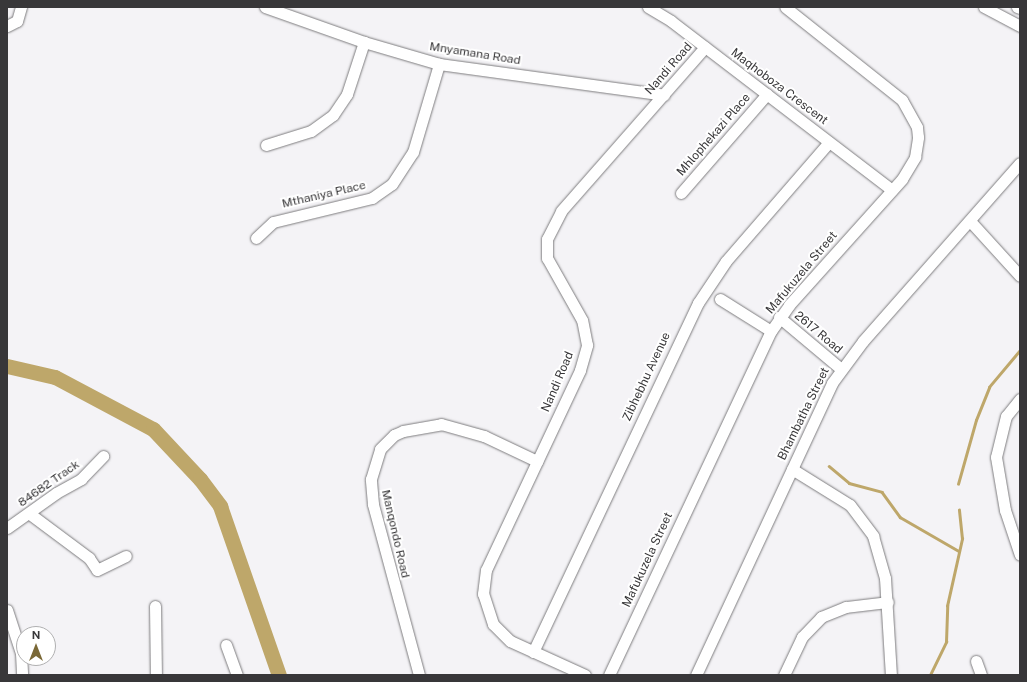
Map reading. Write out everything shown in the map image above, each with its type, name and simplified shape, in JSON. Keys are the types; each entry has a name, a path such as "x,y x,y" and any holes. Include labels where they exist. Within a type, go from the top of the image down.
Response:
{"street":[{"path":"7,26 17,21 20,7"},
{"name":"Mnyamana Road","path":"265,7 364,42 439,64 664,95"},
{"name":"Maqhoboza Crescent","path":"648,7 705,47 892,190"},
{"name":"Mafukuzela Street","path":"609,675 771,331 779,317 911,167 918,148 917,127 908,108 886,84 785,7"},
{"path":"984,7 1020,26"},
{"path":"266,145 311,130 333,115 347,94 364,42"},
{"name":"Nandi Road","path":"585,675 510,641 493,624 485,605 483,584 486,570 580,370 587,345 582,320 555,277 547,258 547,239 561,211 705,47"},
{"name":"Mthaniya Place","path":"256,238 273,222 365,200 392,184 413,152 439,64"},
{"name":"Mhlophekazi Place","path":"681,193 767,94"},
{"name":"Zibhebhu Avenue","path":"533,652 698,303 726,261 829,142"},
{"name":"Bhambatha Street","path":"696,675 792,469 841,369 1020,163"},
{"path":"970,221 1020,276"},
{"path":"720,299 771,331"},
{"name":"2617 Road","path":"779,317 841,369"},
{"path":"1020,399 1006,416 996,457 1005,510 1020,555"},
{"name":"Manqondo Road","path":"419,675 373,504 371,479 380,449 394,435 404,431 441,424 471,431 537,461"},
{"name":"84682 Track","path":"7,528 30,514 56,493 86,475 103,456"},
{"path":"792,469 840,496 858,513 879,550 888,602 891,675"},
{"path":"30,514 89,558 97,570 126,556"},
{"path":"784,675 802,637 821,617 846,607 888,602"},
{"path":"155,606 156,675"},
{"path":"7,610 20,648 22,675"},
{"path":"226,645 237,675"},
{"path":"976,661 981,675"}],"waterway":[{"path":"958,484 976,420 989,387 1020,350"},
{"path":"7,366 55,377 153,429 200,479 220,506 279,675"},
{"path":"829,466 849,483 882,492 900,517 959,551"},
{"path":"930,675 946,642 947,606 962,539 959,510"}]}
